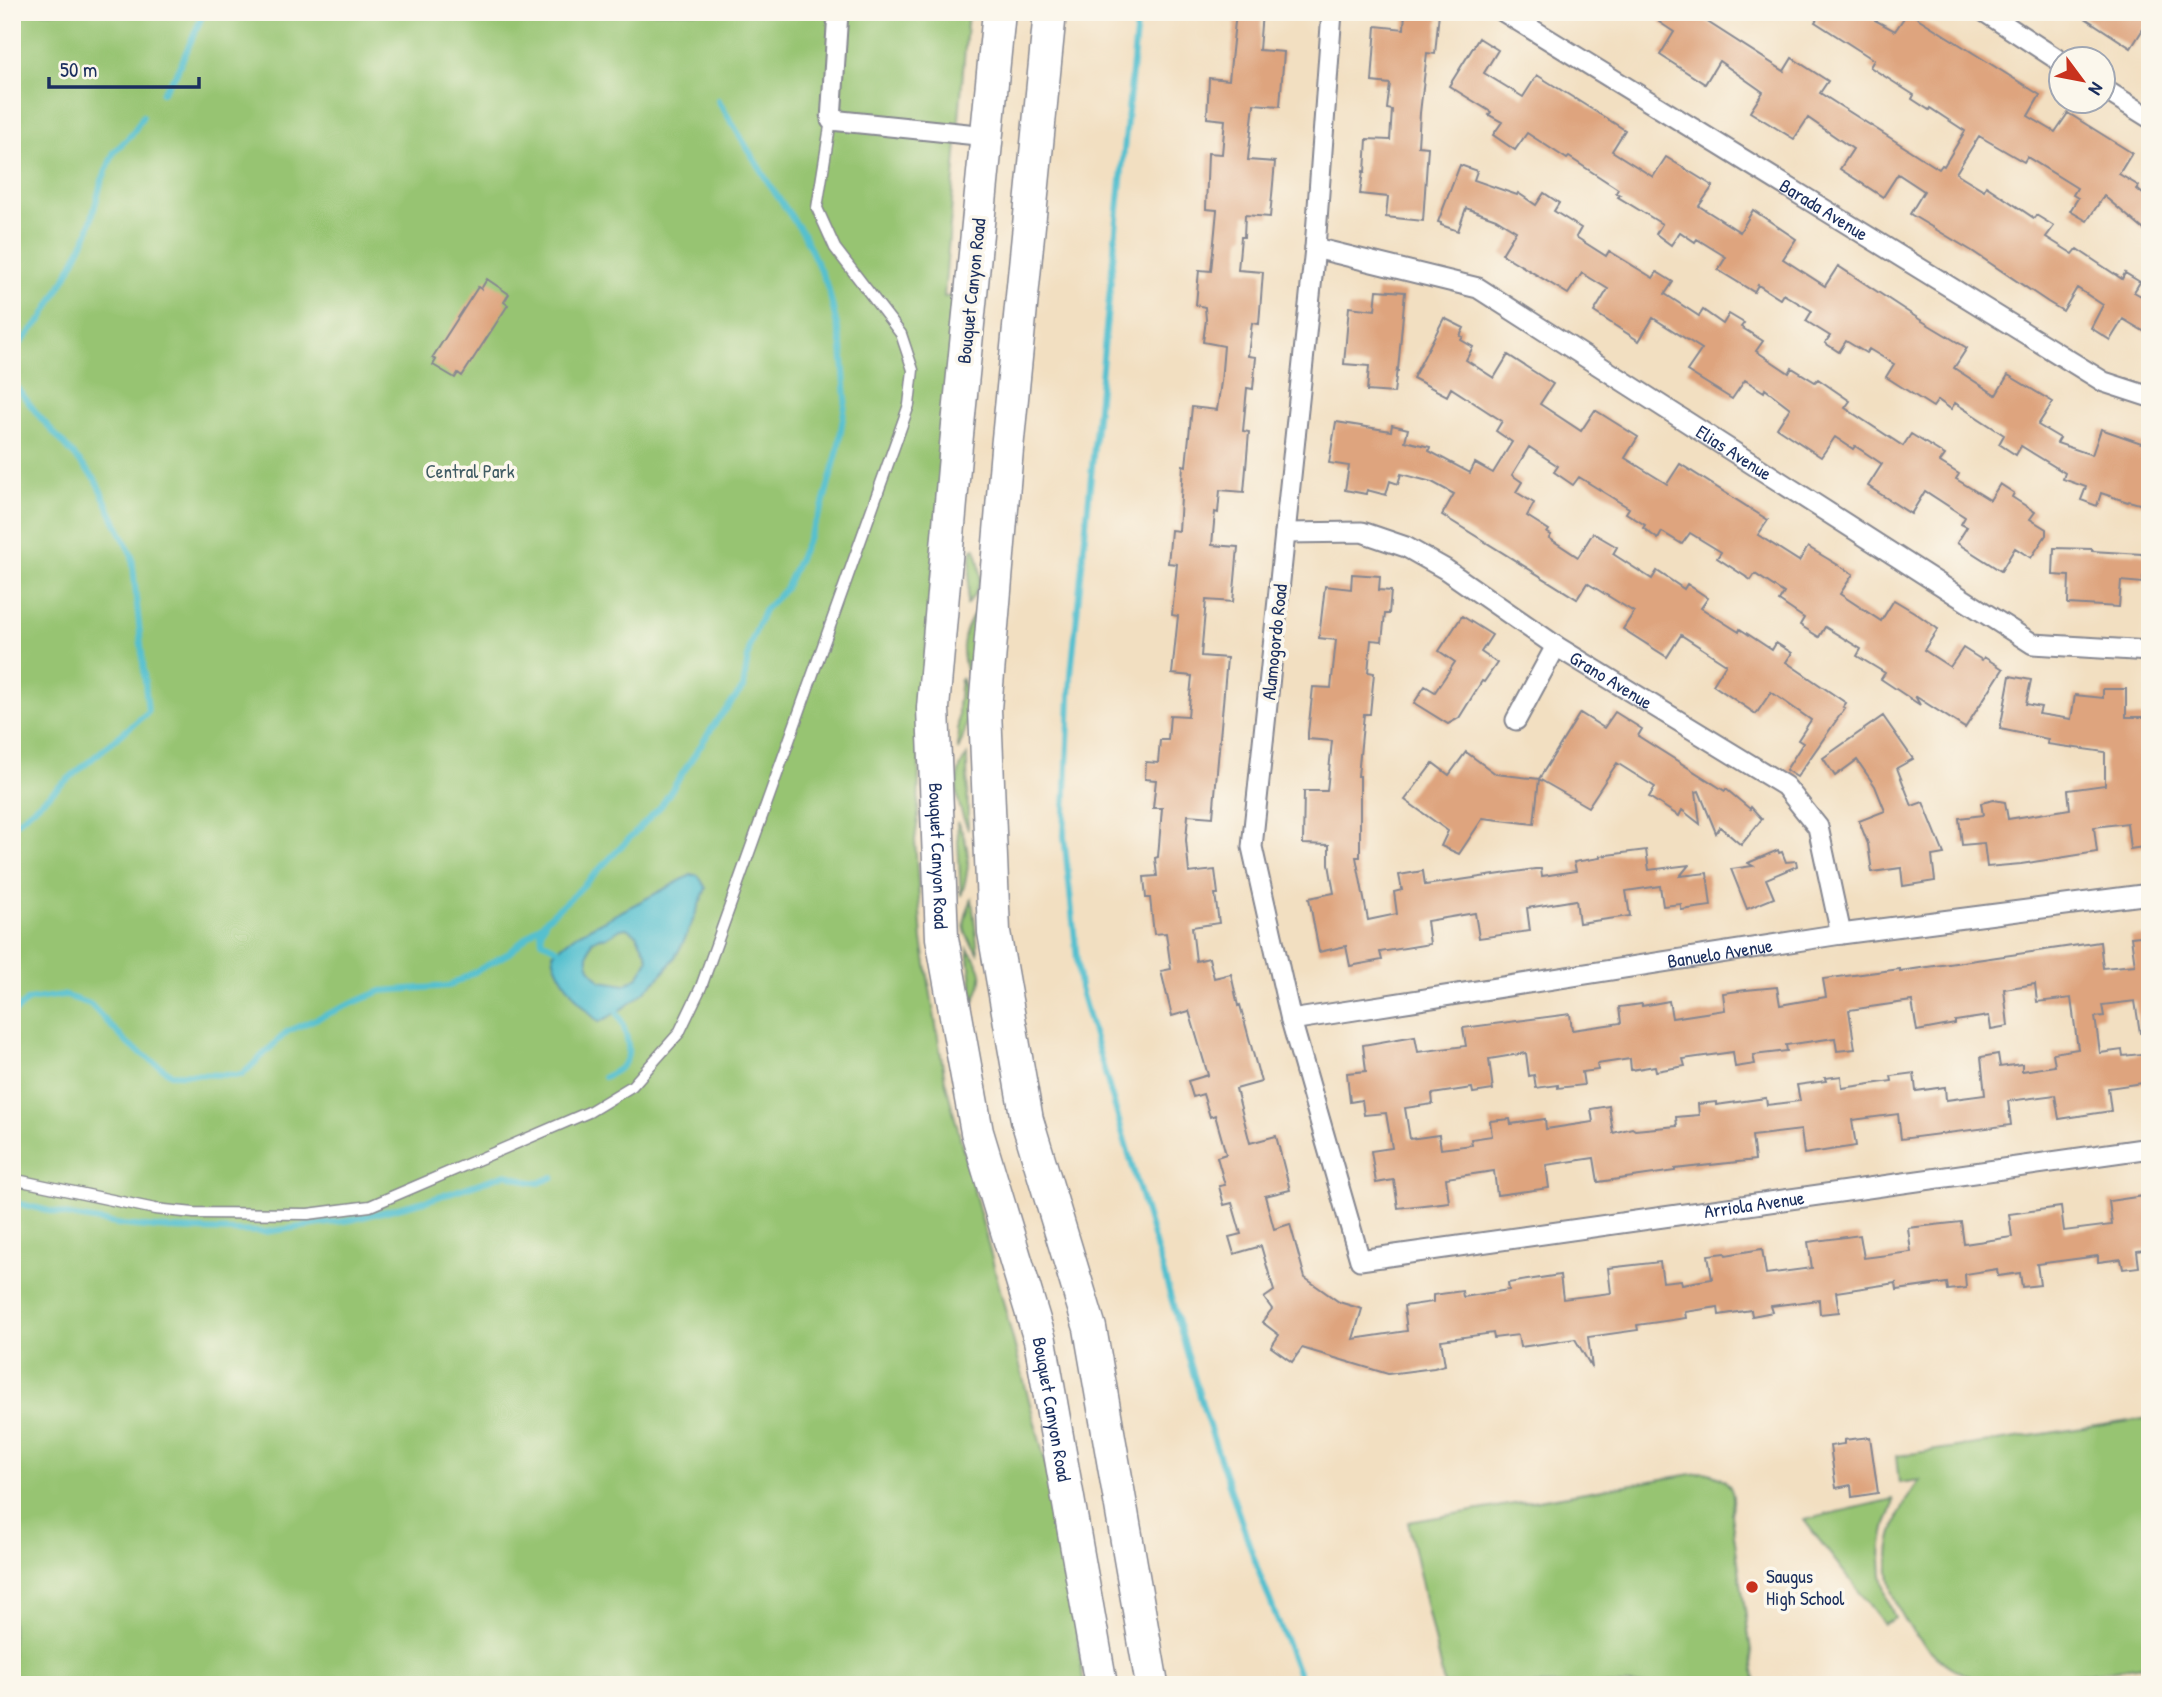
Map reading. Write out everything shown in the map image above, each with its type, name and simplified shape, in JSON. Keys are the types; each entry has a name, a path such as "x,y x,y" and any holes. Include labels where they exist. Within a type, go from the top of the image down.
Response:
{"main road":[{"name":"Bouquet Canyon Road","path":"999,12 957,431 933,708 942,938 977,1132 1040,1340 1101,1685"},
{"path":"1050,12 985,709 994,932 1027,1120 1090,1328 1152,1685"},
{"path":"987,136 1038,141"}],"street":[{"path":"838,12 831,120 987,136"},
{"name":"Alamogordo Road","path":"1332,12 1315,248 1252,847 1291,1020 1360,1260"},
{"name":"Barada Avenue","path":"1504,12 2105,382 2150,397"},
{"path":"1985,12 2046,52"},
{"path":"2116,97 2150,118"},
{"name":"Elias Avenue","path":"1315,248 1478,288 2033,644 2150,651"},
{"name":"Grano Avenue","path":"1285,533 1362,532 1406,547 1445,569 1556,646 1784,786 1818,827 1841,934"},
{"path":"1516,720 1556,646"},
{"name":"Banuelo Avenue","path":"1291,1020 1841,934 2150,894"},
{"name":"Arriola Avenue","path":"1360,1260 2150,1148"}],"lane":[{"path":"12,1179 155,1209 194,1213 308,1214 370,1206 589,1112 632,1086 679,1032 701,987 909,405 913,370 901,334 835,248 817,208 831,120"}],"green space":[{"name":"Central Park","path":"12,12 968,12 944,297 958,296 920,714 918,819 915,840 922,940 945,1080 1045,1461 1072,1597 1084,1685 12,1685"},
{"path":"975,548 980,578 973,598 967,604 972,549"},
{"path":"977,610 970,683 964,663 963,645 967,628"},
{"path":"961,678 967,697 968,714 958,750 958,707"},
{"path":"967,755 968,829 957,792 958,773"},
{"path":"957,822 965,840 968,859 961,896"},
{"path":"972,899 978,953 968,939 964,927"},
{"path":"968,949 981,974 974,1001"},
{"path":"2150,1418 2150,1664 2039,1681 2008,1683 1971,1677 1949,1666 1937,1656 1913,1632 1900,1611 1892,1590 1890,1546 1906,1502 1920,1480 1899,1483 1896,1456"},
{"path":"1704,1472 1725,1481 1732,1491 1731,1514 1756,1685 1444,1685 1408,1522"},
{"path":"1893,1499 1883,1537 1881,1561 1886,1596 1895,1618 1884,1624 1804,1520"}],"water":[{"path":"691,875 698,875 706,888 682,945 666,969 624,1008 599,1022 570,990 555,961 553,953 574,936","holes":["627,928 636,934 648,960 639,976 625,985 601,981 592,972 588,962 592,941"]}],"building":[{"path":"1236,12 1262,12 1259,50 1284,52 1280,106 1254,104 1248,160 1275,162 1270,217 1245,215 1238,270 1263,272 1259,324 1252,323 1248,356 1256,357 1253,389 1247,388 1243,431 1249,432 1244,492 1220,490 1218,513 1215,512 1212,545 1238,547 1233,602 1206,600 1201,656 1227,658 1213,817 1188,815 1186,840 1189,873 1215,870 1218,894 1215,894 1219,923 1192,927 1196,961 1209,958 1214,978 1231,974 1261,1082 1236,1089 1250,1143 1276,1136 1290,1190 1265,1196 1274,1229 1290,1224 1305,1278 1339,1302 1362,1309 1353,1339 1407,1331 1404,1306 1433,1302 1433,1295 1462,1291 1463,1297 1509,1290 1508,1283 1560,1275 1563,1299 1611,1293 1608,1268 1660,1262 1663,1282 1681,1280 1682,1284 1712,1279 1708,1255 1762,1249 1766,1274 1812,1268 1808,1242 1860,1235 1864,1258 1911,1252 1908,1228 1961,1222 1964,1244 2012,1237 2009,1214 2061,1207 2064,1231 2112,1225 2109,1201 2150,1195 2150,1249 2137,1251 2139,1267 2123,1269 2121,1259 2098,1262 2098,1256 2037,1264 2040,1285 2022,1287 2020,1273 1998,1276 1997,1269 1965,1274 1966,1288 1948,1290 1947,1283 1897,1290 1896,1283 1836,1292 1839,1312 1820,1314 1819,1300 1771,1306 1773,1312 1752,1316 1751,1310 1719,1315 1718,1307 1685,1312 1686,1318 1637,1325 1638,1330 1588,1337 1592,1368 1575,1339 1520,1347 1518,1335 1494,1338 1493,1333 1441,1340 1445,1365 1388,1374 1302,1348 1292,1362 1271,1347 1279,1335 1262,1322 1272,1309 1264,1298 1274,1291 1261,1246 1234,1254 1229,1237 1241,1234 1232,1203 1224,1205 1219,1186 1225,1185 1217,1157 1226,1154 1215,1115 1210,1117 1203,1094 1193,1097 1188,1081 1208,1075 1189,1011 1172,1016 1161,971 1171,969 1166,933 1154,934 1150,898 1146,898 1144,877 1157,876 1155,858 1158,857 1162,808 1153,808 1156,780 1145,779 1146,762 1158,763 1160,740 1168,740 1170,715 1188,716 1192,676 1172,674 1178,616 1172,615 1177,564 1168,563 1171,530 1179,531 1183,465 1186,466 1192,407 1217,410 1221,382 1224,346 1203,342 1205,307 1196,305 1199,270 1211,271 1217,210 1206,209 1208,153 1222,154 1225,120 1207,118 1209,78 1229,80"},
{"path":"1405,12 1439,12 1435,54 1427,53 1420,113 1418,146 1428,147 1423,221 1386,217 1388,197 1360,194 1363,171 1365,172 1367,139 1390,140 1392,110 1387,109 1390,84 1372,82 1376,26 1404,29"},
{"path":"1665,12 1712,12 1706,21 1784,71 1792,58 1828,81 1820,93 1939,169 1944,166 1965,131 1912,99 1914,95 1870,67 1874,60 1815,22 1822,12 1860,12 1895,31 1908,12 2040,95 2028,116 2055,132 2066,116 2073,116 2132,153 2119,174 2139,186 2137,189 2150,200 2150,235 2104,196 2087,221 2070,211 2078,198 2073,195 2077,188 2027,157 2024,162 1979,136 1956,173 1984,190 1986,186 2034,218 2036,215 2054,226 2046,237 2073,254 2077,249 2122,279 2125,273 2140,282 2134,292 2150,301 2150,335 2123,319 2110,340 2091,328 2103,305 2077,288 2063,311 2048,302 1972,251 1910,214 1924,191 1898,174 1883,197 1840,169 1853,149 1808,118 1794,139 1750,112 1763,92 1719,61 1705,84 1660,55 1674,32 1659,22"},
{"path":"2076,12 2150,12 2150,18 2131,48"},
{"path":"1479,38 1498,50 1484,73 1523,97 1537,75 1625,130 1612,151 1653,177 1666,157 1713,186 1699,206 1740,232 1753,210 1796,239 1783,259 1825,286 1838,266 1967,348 1954,368 1996,395 2008,375 2053,402 2038,425 2060,438 2057,443 2092,455 2101,429 2150,446 2150,503 2144,501 2143,505 2128,502 2101,493 2097,506 2081,500 2086,487 2063,479 2065,473 2021,446 2016,455 1999,444 2004,435 1955,403 1951,409 1938,400 1933,407 1886,377 1894,364 1869,349 1866,353 1846,341 1839,352 1825,343 1830,336 1806,321 1812,311 1783,294 1780,299 1758,285 1754,292 1718,270 1726,257 1680,232 1671,245 1656,234 1662,224 1618,197 1618,189 1569,157 1567,159 1527,133 1515,150 1493,135 1502,122 1449,86"},
{"path":"1460,165 1477,171 1474,180 1517,195 1518,193 1536,205 1544,193 1559,203 1554,211 1581,228 1576,237 1606,256 1609,251 1653,278 1657,272 1673,282 1665,294 1699,316 1703,310 1723,324 1729,314 1744,323 1741,327 1763,341 1756,351 1789,373 1792,368 1815,382 1818,379 1850,401 1845,408 1903,446 1911,434 1945,455 1940,462 1959,474 1956,479 1990,500 2000,484 2014,493 2012,497 2035,512 2030,519 2046,529 2046,535 2031,558 2015,548 2001,571 1957,543 1967,527 1961,524 1965,517 1925,491 1911,514 1868,486 1882,464 1855,446 1853,449 1835,437 1821,457 1777,428 1790,408 1765,389 1764,392 1745,380 1732,399 1687,371 1702,349 1653,318 1639,341 1594,312 1608,289 1582,273 1568,294 1502,254 1516,231 1496,219 1466,208 1458,231 1441,225 1438,222"},
{"path":"487,279 509,294 504,302 508,305 462,376 458,373 455,378 433,365 436,360 432,358 478,287 481,289"},
{"path":"1377,290 1405,292 1394,393 1367,391 1369,366 1344,364 1349,307 1375,310"},
{"path":"1444,318 1464,328 1461,340 1473,347 1466,360 1494,378 1508,355 1553,384 1540,404 1581,431 1595,410 1638,437 1625,458 1667,484 1680,464 1768,520 1758,535 1799,561 1808,547 1853,574 1840,594 1881,621 1894,600 1914,612 1938,629 1924,650 1950,667 1963,648 2003,669 1965,728 1915,696 1920,705 1881,679 1885,673 1857,656 1861,649 1825,627 1819,637 1800,625 1804,618 1779,601 1784,593 1755,574 1751,580 1717,558 1721,552 1690,533 1682,544 1662,532 1658,539 1643,528 1645,525 1626,513 1629,508 1579,477 1573,485 1554,472 1558,466 1529,447 1512,475 1522,482 1516,492 1534,503 1527,516 1549,530 1549,538 1578,557 1593,533 1617,547 1613,554 1652,579 1657,571 1684,589 1687,584 1708,598 1701,608 1772,650 1776,643 1792,653 1786,662 1846,703 1797,777 1786,770 1803,743 1798,740 1811,720 1771,692 1756,714 1713,685 1726,664 1681,635 1667,657 1623,629 1634,612 1587,583 1577,599 1442,515 1454,494 1432,482 1401,474 1398,484 1390,481 1386,495 1367,490 1366,494 1345,490 1349,466 1329,463 1336,422 1391,431 1392,425 1408,429 1405,441 1430,447 1429,451 1470,473 1475,463 1493,473 1512,442 1496,431 1502,421 1451,388 1447,396 1413,378"},
{"path":"2054,548 2092,549 2150,556 2150,578 2143,577 2143,583 2121,581 2119,607 2068,604 2069,576 2053,575"},
{"path":"1352,574 1380,576 1379,590 1391,591 1389,614 1385,614 1382,641 1371,640 1368,672 1374,673 1370,714 1364,714 1358,776 1360,857 1356,857 1368,920 1397,914 1394,892 1402,890 1399,875 1423,871 1425,885 1535,869 1541,869 1542,876 1576,871 1574,862 1646,850 1649,870 1689,865 1680,876 1707,873 1711,906 1681,910 1681,904 1663,906 1660,886 1626,891 1630,916 1579,923 1576,900 1527,908 1530,931 1479,938 1475,913 1427,921 1430,944 1380,952 1382,960 1350,966 1346,946 1319,952 1309,898 1334,893 1329,845 1303,844 1304,791 1327,791 1332,741 1308,739 1308,733 1313,687 1331,688 1336,640 1319,638 1325,586 1351,589"},
{"path":"1462,616 1492,635 1481,652 1497,663 1484,682 1482,681 1459,718 1448,724 1414,703 1425,686 1435,692 1455,662 1439,651"},
{"path":"2010,676 2031,680 2026,704 2041,707 2039,714 2071,719 2075,695 2103,698 2103,689 2126,689 2126,717 2145,717 2145,773 2150,772 2150,846 2130,849 2127,823 2094,827 2097,852 2021,864 1987,867 1984,843 1962,845 1959,818 1983,815 1981,803 1994,800 2005,802 2008,819 2070,809 2068,790 2105,785 2105,752 2047,744 2048,739 2000,729"},
{"path":"1615,712 1642,729 1638,736 1725,791 1726,789 1750,809 1751,807 1762,819 1741,845 1720,827 1716,833 1699,791 1696,792 1700,824 1682,810 1679,816 1649,797 1655,787 1617,763 1588,807 1539,779 1580,713 1604,728"},
{"path":"1883,716 1913,759 1897,768 1912,806 1923,802 1944,854 1932,856 1935,881 1903,886 1901,868 1872,872 1868,844 1859,821 1885,811 1875,786 1857,760 1835,776 1823,758"},
{"path":"1466,752 1496,774 1539,779 1534,824 1483,818 1459,854 1441,846 1448,831 1405,800 1433,763 1449,775"},
{"path":"1778,850 1779,853 1782,852 1786,862 1796,861 1797,866 1766,879 1774,898 1747,909 1731,869 1753,866 1748,863"},
{"path":"2150,935 2150,1033 2140,1033 2135,1001 2102,1005 2104,1016 2095,1017 2100,1053 2122,1050 2123,1056 2150,1053 2150,1082 2108,1088 2111,1111 2059,1119 2055,1095 2008,1101 2011,1125 1901,1139 1898,1114 1852,1120 1856,1146 1804,1154 1801,1130 1752,1136 1755,1160 1675,1169 1598,1182 1594,1158 1546,1165 1549,1188 1497,1195 1494,1171 1446,1178 1449,1202 1398,1208 1394,1180 1376,1183 1371,1151 1392,1148 1386,1113 1364,1115 1362,1100 1350,1102 1347,1073 1366,1071 1363,1045 1415,1036 1418,1052 1466,1046 1463,1028 1570,1014 1572,1030 1621,1023 1619,1007 1669,1001 1672,1018 1725,1010 1723,993 1777,987 1780,1005 1826,997 1823,979 1900,971 2100,942 2103,968 2135,965 2131,937","holes":["2035,984 2037,1002 2071,998 2078,1049 2053,1053 2055,1066 2022,1071 2022,1064 2000,1067 1998,1054 1981,1057 1985,1095 1946,1100 1945,1087 1916,1091 1914,1073 1891,1076 1892,1081 1842,1088 1841,1076 1797,1085 1800,1101 1767,1105 1766,1098 1716,1105 1716,1102 1698,1104 1699,1115 1676,1117 1677,1126 1635,1130 1632,1128 1613,1133 1609,1106 1591,1109 1593,1122 1546,1129 1545,1119 1511,1124 1510,1119 1490,1121 1492,1136 1471,1139 1472,1145 1441,1149 1439,1135 1410,1139 1405,1108 1433,1104 1432,1094 1472,1088 1473,1093 1493,1090 1489,1059 1526,1053 1529,1076 1534,1075 1536,1088 1558,1085 1558,1088 1584,1085 1582,1072 1598,1070 1597,1064 1630,1059 1631,1070 1655,1066 1656,1071 1685,1066 1683,1059 1733,1052 1735,1067 1755,1064 1753,1055 1787,1051 1786,1045 1835,1038 1837,1051 1855,1049 1849,1010 1912,1001 1917,1031 1989,1016 1991,1029 2008,1026 2004,989"]},
{"path":"1870,1437 1878,1493 1852,1497 1851,1485 1836,1488 1830,1446 1844,1444 1844,1440"}],"waterway":[{"path":"162,93 176,74 204,12"},
{"path":"1138,12 1071,674 1064,836 1080,988 1206,1417 1258,1570 1303,1685"},
{"path":"12,1015 28,1000 63,995 90,1004 128,1044 171,1074 242,1075 288,1031 381,991 449,986 509,953 577,892 661,806 716,722 743,688 750,645 764,610 785,589 822,508 838,450 846,398 842,347 828,287 804,235 718,100"},
{"path":"12,826 148,712 132,556 95,479 15,385 15,349 42,319 67,275 88,233 101,183 114,152 133,133 143,116"},
{"path":"545,922 541,932 542,941 563,954"},
{"path":"604,1077 620,1068 628,1052 624,1028 614,1008"},
{"path":"12,1202 123,1225 265,1232 351,1220 429,1200 506,1174 539,1183 553,1177"}],"place":[{"name":"Saugus High School","path":"1752,1587"}]}
